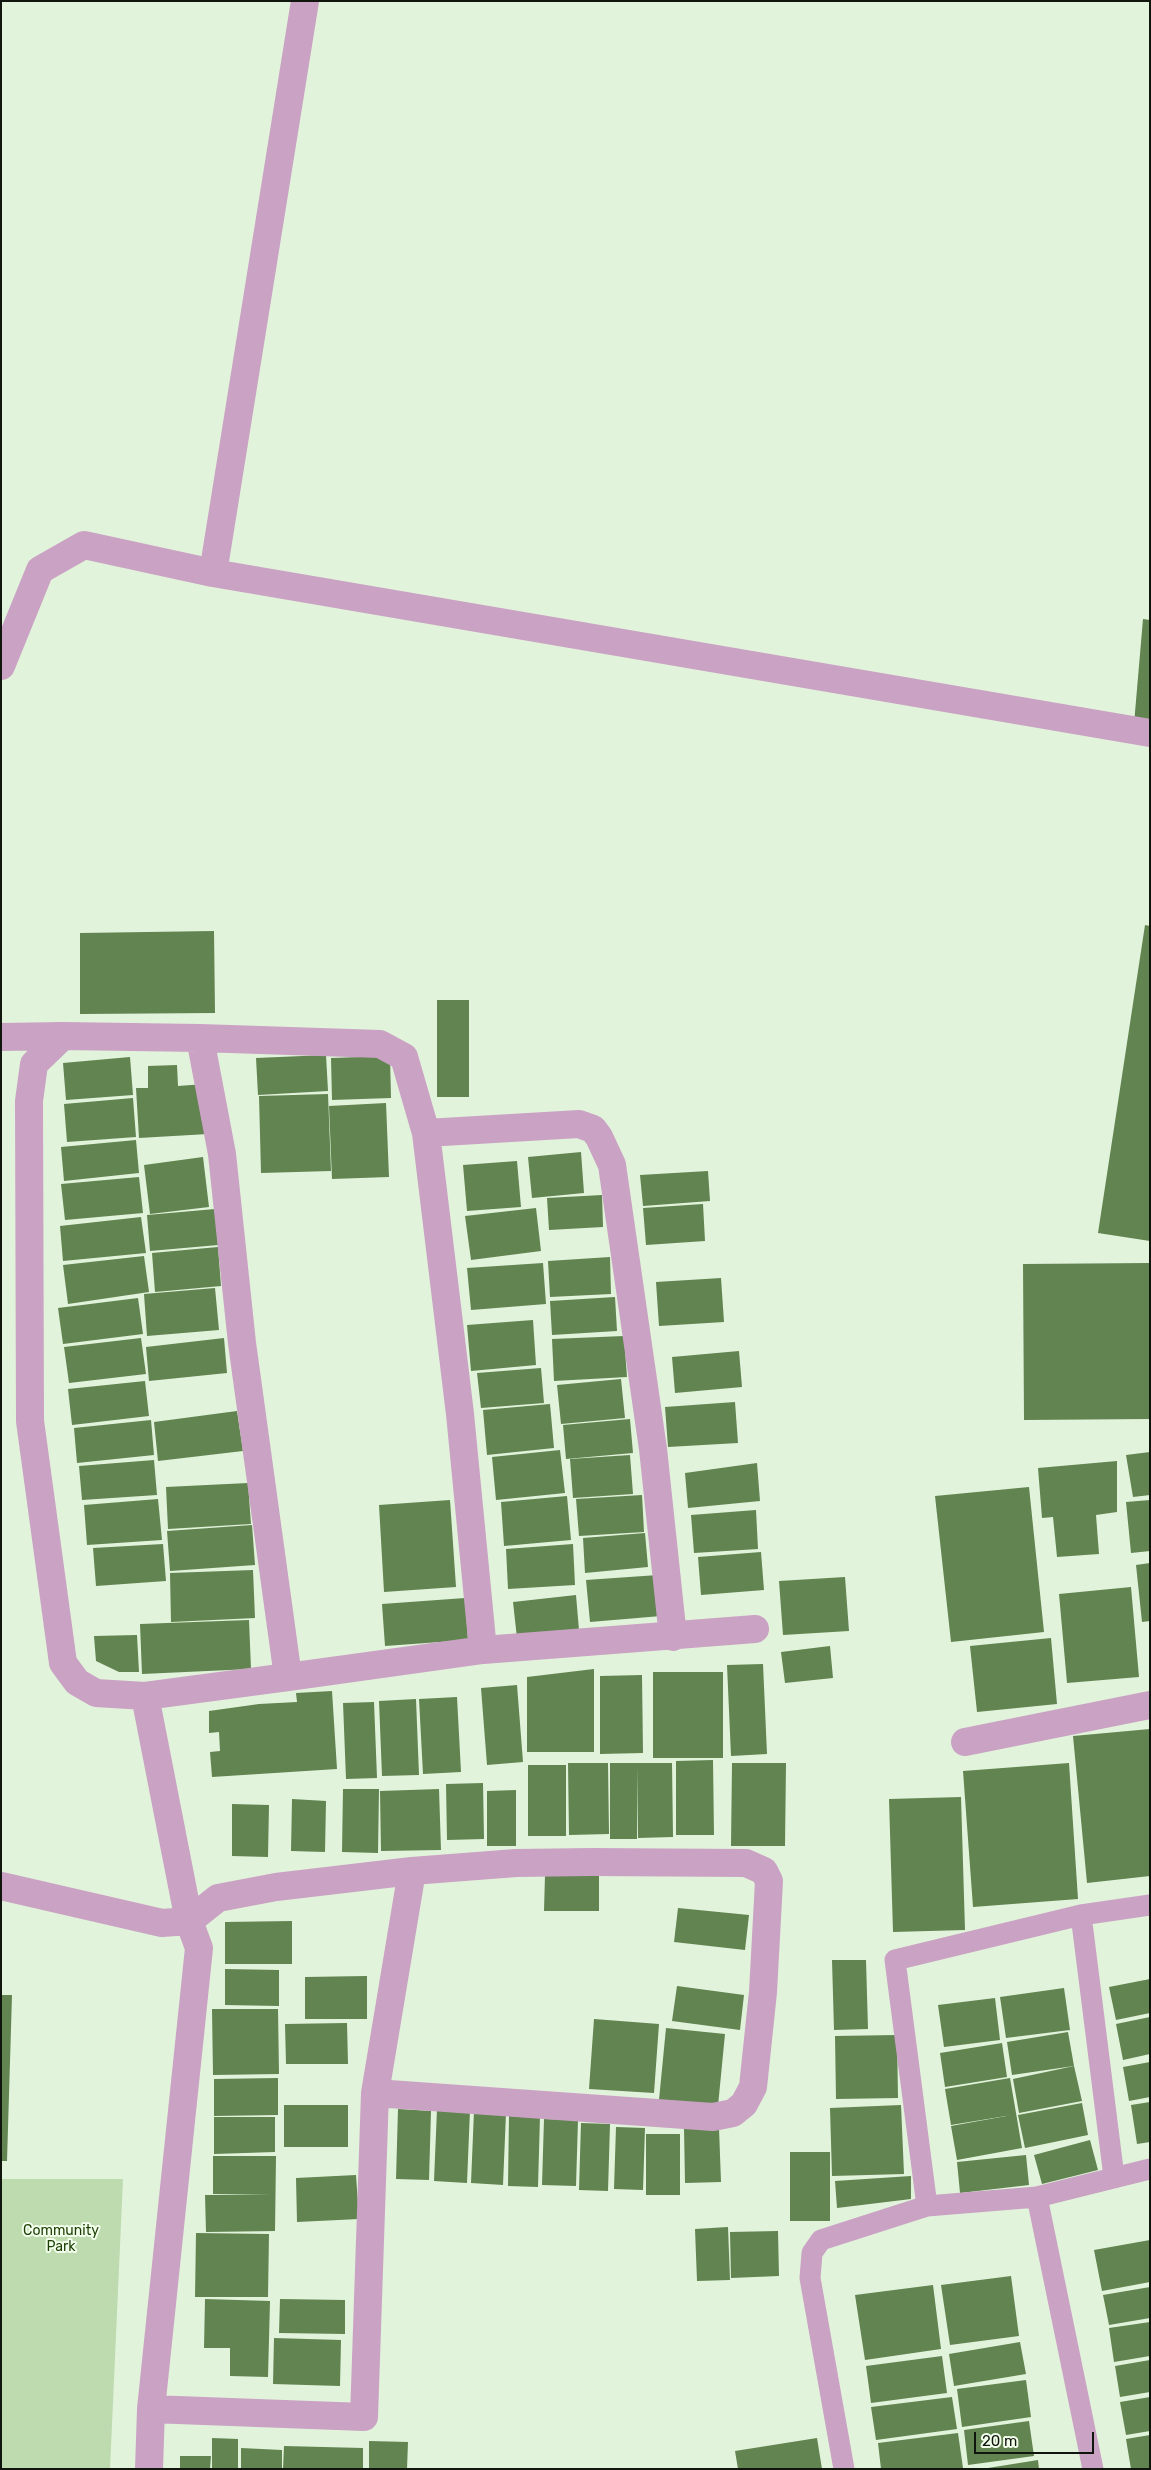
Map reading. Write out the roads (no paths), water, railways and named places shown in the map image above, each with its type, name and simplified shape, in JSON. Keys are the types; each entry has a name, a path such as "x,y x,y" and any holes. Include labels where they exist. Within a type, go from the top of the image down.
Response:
{"street":[{"path":"213,573 305,1"},
{"path":"1,666 40,570 84,545 213,573 1150,733"},
{"path":"63,1036 34,1064 30,1101 30,1421 63,1663 77,1682 96,1693 145,1696 483,1650 674,1637 755,1629"},
{"path":"1,1037 200,1038 380,1044 404,1057 426,1134 460,1414 483,1650"},
{"path":"200,1038 222,1154 242,1343 288,1677"},
{"path":"426,1134 579,1124 593,1129 599,1137 612,1165 614,1175 653,1449 674,1637"},
{"path":"145,1696 189,1921 199,1948 150,2409 149,2469"},
{"path":"965,1742 1150,1705"},
{"path":"1,1886 162,1923 189,1921 218,1898 276,1887 412,1871 516,1863 592,1862 746,1863 764,1871 769,1881 763,1992 753,2087 744,2104 733,2113 713,2117 375,2093"},
{"path":"150,2409 364,2417 375,2093 412,1871"}],"lane":[{"path":"927,2206 895,1960 1081,1915 1150,1905"},
{"path":"1081,1915 1114,2177"},
{"path":"844,2469 810,2278 812,2253 821,2240 927,2206 1037,2197 1150,2169"},
{"path":"1037,2197 1093,2469"}],"park label":[{"name":"Community Park","path":"61,2240"}]}
